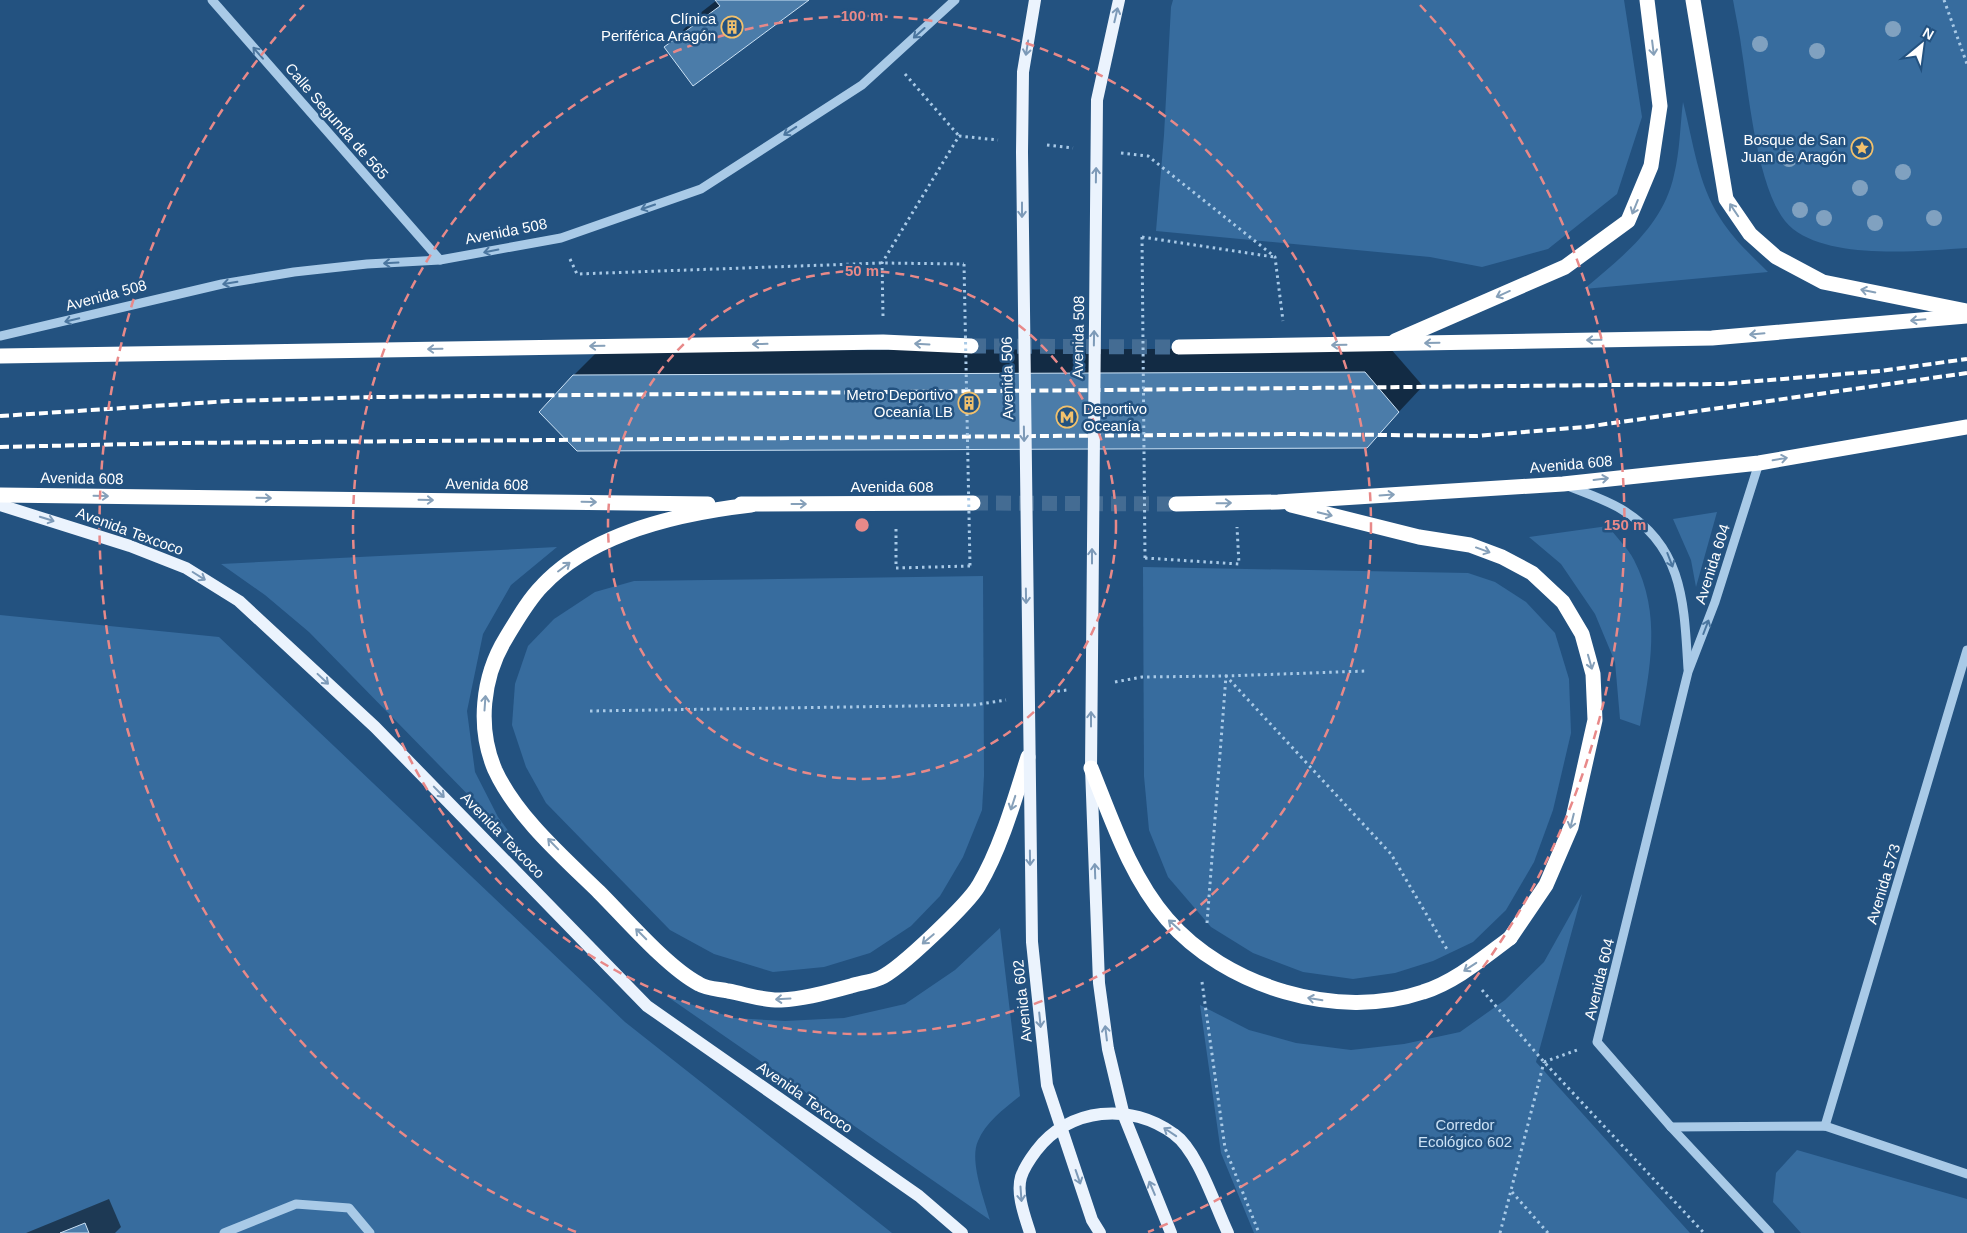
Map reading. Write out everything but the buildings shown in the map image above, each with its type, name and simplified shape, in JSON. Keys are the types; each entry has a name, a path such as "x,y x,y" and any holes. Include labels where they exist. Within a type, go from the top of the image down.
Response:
{"highway":[{"path":"1388,344 1565,267 1628,221 1651,166 1660,106 1647,0"},
{"path":"1693,0 1726,199 1750,234 1776,257 1823,282 1967,311"},
{"path":"1179,347 1712,338 1967,316"},
{"path":"0,356 883,342 971,346"},
{"name":"Avenida 608","path":"1176,504 1278,502 1563,484 1759,463 1967,427"},
{"name":"Avenida 608","path":"0,495 750,504 974,503"},
{"path":"1091,768 1134,872 1168,920 1211,958 1257,984 1316,1000 1373,1002 1424,992 1469,969 1510,938 1546,885 1571,827 1595,720 1593,674 1582,634 1563,602 1532,573 1502,557 1470,545 1420,537 1278,502"},
{"path":"750,504 707,510 665,520 588,550 565,566 543,584 526,605 499,650 490,672 485,696 484,720 487,743 494,766 517,807 674,966 701,985 779,1000 814,995 881,978 935,934 978,886 1008,819 1028,757"}],"main road":[{"name":"Avenida 506","path":"1028,757 1022,152 1023,72 1034,0"},
{"name":"Avenida 508","path":"1091,768 1097,100 1119,0"},
{"name":"Avenida Texcoco","path":"0,505 130,546 186,568 239,601 375,726 647,1006 919,1196 962,1233"},
{"name":"Avenida 602","path":"1028,757 1032,942 1047,1085 1092,1220 1100,1233"},
{"path":"1091,768 1100,983 1108,1050 1124,1116 1171,1233"},
{"path":"1030,1233 1024,1213 1021,1178 1030,1160 1042,1144 1057,1130 1075,1120 1094,1114 1116,1112 1137,1115 1157,1123 1180,1140 1190,1151 1228,1233"}],"street":[{"name":"Calle Segunda de 565","path":"212,0 440,260"},
{"name":"Avenida 508","path":"0,336 222,284 322,269 440,260 561,238 701,189 862,85 954,0"},
{"name":"Avenida 604","path":"1759,463 1715,602 1688,672 1597,1042 1671,1127 1770,1233"},
{"name":"Avenida 604","path":"1563,484 1620,508 1648,528 1666,550 1678,581 1684,609 1688,672"},
{"name":"Avenida 573","path":"1825,1126 1967,650"},
{"path":"1671,1127 1825,1126 1967,1174"},
{"path":"224,1233 296,1204 349,1208 370,1233"}],"path":[{"path":"1944,0 1967,64"},
{"path":"892,58 959,136 1006,141"},
{"path":"883,342 882,263 959,136"},
{"path":"1044,145 1082,149"},
{"path":"1119,153 1148,156 1275,257 1287,346"},
{"path":"1235,503 1239,564 1144,558 1142,237 1275,257"},
{"path":"561,238 577,274 882,263 964,264 970,566 896,568 896,503"},
{"path":"1226,676 1366,671"},
{"path":"1544,1062 1597,1042"},
{"path":"1500,1233 1544,1062"},
{"path":"1544,1062 1704,1233"},
{"path":"1512,1192 1548,1233"}],"green space":[{"path":"1173,0 1624,0 1642,117 1617,194 1548,249 1482,267 1430,257 1156,231"},
{"name":"Bosque de San Juan de Aragón","path":"1733,0 1967,0 1967,248 1925,251 1853,249 1810,239 1793,229 1781,215 1771,196 1763,172 1752,119"},
{"path":"1683,102 1701,177 1713,205 1731,233 1768,272 1584,289 1613,265 1639,239 1661,210 1669,193 1676,166"},
{"path":"1717,512 1696,587 1691,560 1673,519"},
{"path":"1608,526 1634,560 1643,581 1648,601 1651,621 1650,662 1640,726 1620,719 1615,662 1595,614 1561,564 1529,537"},
{"path":"557,547 511,585 483,634 467,711 475,772 498,817 524,852 309,632 265,595 221,564"},
{"path":"1143,567 1468,573 1495,582 1526,602 1555,633 1569,679 1571,733 1553,810 1534,862 1506,910 1473,942 1433,961 1395,973 1353,979 1303,972 1253,953 1211,927 1168,877 1149,830 1144,776"},
{"path":"983,576 984,776 982,810 963,857 940,896 911,926 870,953 824,967 773,972 714,954 670,930 546,803 526,767 512,725 515,684 528,646 554,619 595,592 634,581"},
{"path":"0,615 219,637 625,1022 892,1233 0,1233"},
{"name":"Corredor Ecológico 602","path":"1582,894 1536,1062 1690,1233 1254,1233 1221,1153 1200,1005 1249,1030 1296,1043 1351,1050 1404,1044 1460,1032 1505,1000 1544,962"},
{"path":"1000,928 1020,1096 1002,1111 981,1134 976,1149 975,1158 978,1180 990,1220 668,997 734,1018 785,1021 844,1018 905,1004 955,970"},
{"path":"1797,1150 1967,1199 1967,1233 1801,1233 1773,1202 1776,1173"}],"tunnel":[{"path":"971,346 1179,347"},
{"path":"973,503 1176,504"}],"railway":[{"path":"0,416 230,401 377,397 1721,384 1880,371 1967,359"},
{"path":"0,447 178,443 1294,434 1477,436 1585,427 1967,373"}],"place":[{"name":"Clínica Periférica Aragón","path":"732,27"},
{"name":"Bosque de San Juan de Aragón","path":"1862,148"},
{"name":"Metro Deportivo Oceanía LB","path":"969,403"},
{"name":"Deportivo Oceanía","path":"1067,417"}]}
